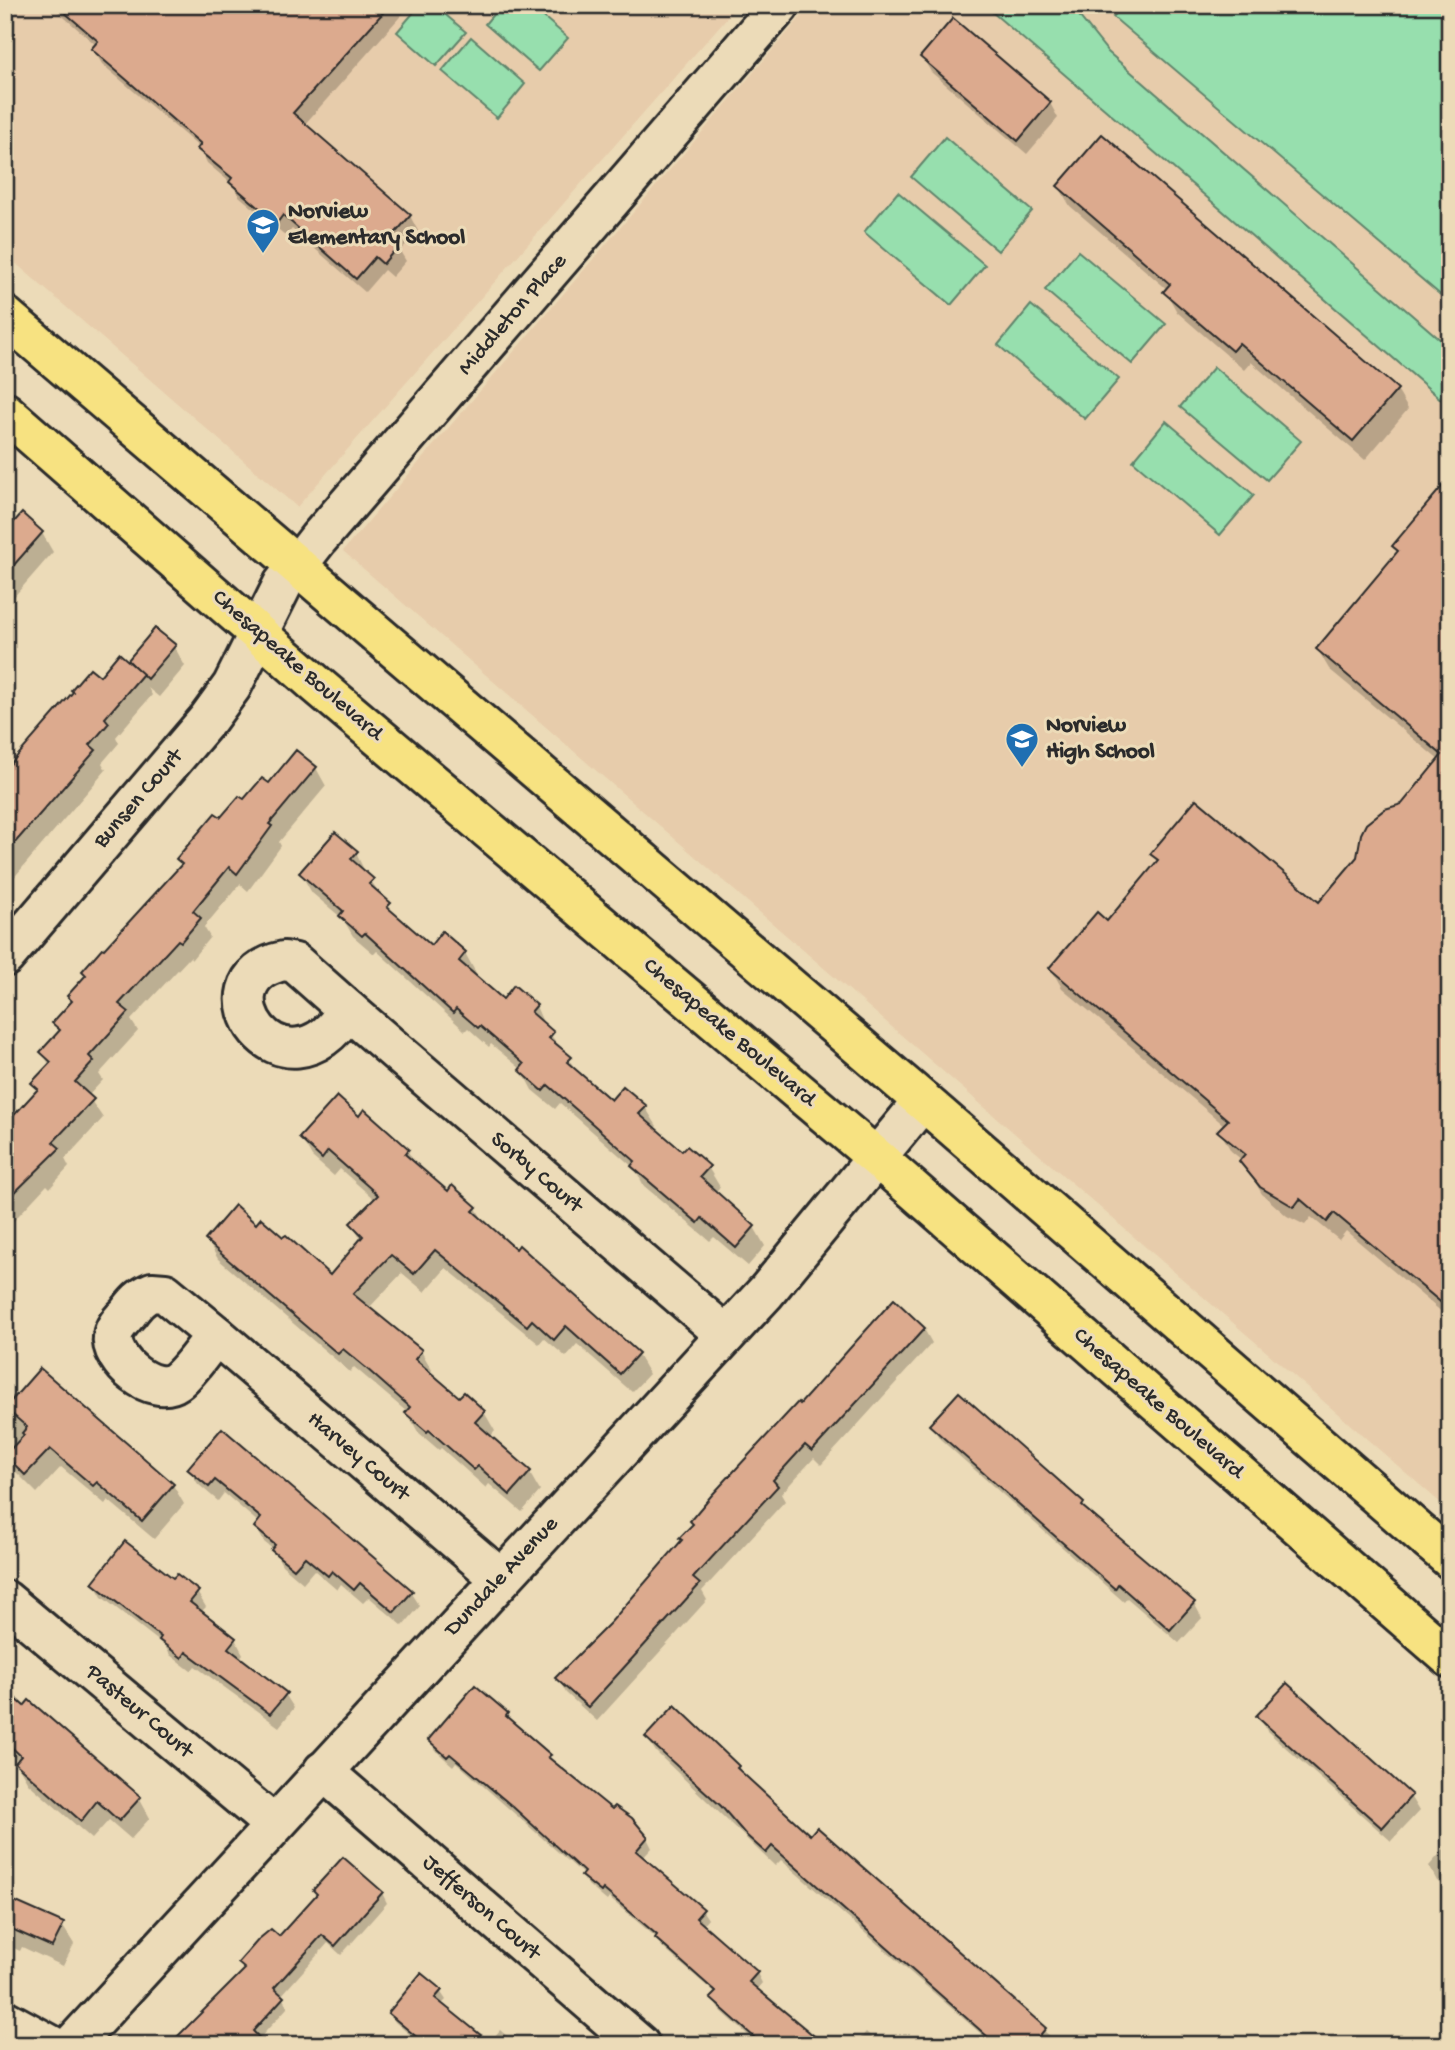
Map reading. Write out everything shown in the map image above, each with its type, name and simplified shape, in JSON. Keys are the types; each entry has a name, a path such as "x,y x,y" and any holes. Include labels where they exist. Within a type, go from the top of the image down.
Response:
{"main road":[{"path":"5,316 923,1101 1443,1552"},
{"name":"Chesapeake Boulevard","path":"5,412 257,632 877,1158 1450,1658"}],"street":[{"name":"Middleton Place","path":"257,632 283,584 298,565 779,5"},
{"name":"Bunsen Court","path":"5,957 208,719 232,686 257,632"},
{"name":"Sorby Court","path":"348,1010 726,1335"},
{"name":"Dundale Avenue","path":"72,2045 726,1335 923,1101"},
{"name":"Harvey Court","path":"216,1335 500,1578"},
{"name":"Pasteur Court","path":"5,1600 274,1825"},
{"name":"Jefferson Court","path":"323,1771 640,2045"},
{"path":"5,2020 51,2045"}],"shaded area":[{"name":"Norview Elementary School","path":"5,5 738,5 297,507 5,254"},
{"name":"Norview High School","path":"811,5 1450,5 1450,1511 343,551"}],"green space":[{"path":"420,5 434,5 466,32 436,66 397,32"},
{"path":"501,5 530,5 568,38 539,71 485,24"},
{"path":"984,5 1076,5 1080,17 1108,52 1450,348 1450,407"},
{"path":"1123,5 1450,5 1450,303 1113,17"},
{"path":"471,37 525,84 497,118 442,71"},
{"path":"945,137 1032,211 998,251 911,177"},
{"path":"898,192 985,265 951,305 864,232"},
{"path":"1078,251 1166,324 1132,364 1045,290"},
{"path":"1031,305 1119,379 1085,419 998,345"},
{"path":"1214,367 1301,441 1267,480 1180,407"},
{"path":"1166,421 1254,495 1220,535 1133,461"}],"building":[{"path":"56,5 390,5 293,113 411,215 391,238 399,245 383,264 375,257 356,279 283,215 277,223 229,182 232,178 197,149 201,144 91,49 98,41"},
{"path":"953,18 1051,102 1018,141 920,57"},
{"path":"1102,134 1398,389 1353,441 1239,343 1232,351 1163,292 1170,284 1057,186"},
{"path":"1450,477 1450,1310 1334,1213 1327,1222 1300,1199 1294,1207 1260,1187 1239,1161 1245,1154 1217,1131 1228,1120 1049,968 1097,912 1107,921 1158,860 1150,854 1196,799 1319,902 1357,857 1361,834 1366,824 1385,809 1402,804 1442,755 1316,649 1398,551 1392,546"},
{"path":"22,513 43,532 5,575 5,532"},
{"path":"155,628 176,645 147,679 128,660"},
{"path":"119,653 143,674 105,718 109,723 90,745 96,750 5,854 5,770 73,692 71,690 90,668 100,676"},
{"path":"296,750 317,767 269,824 272,826 237,874 229,867 193,911 201,918 181,942 178,940 119,1004 129,1012 89,1056 94,1061 75,1082 94,1099 53,1142 60,1148 5,1202 5,1125 38,1089 31,1083 51,1062 40,1052 60,1030 52,1023 72,1001 67,996 86,975 82,971 182,864 176,859 215,813 221,817 239,796 244,799 262,778 269,783"},
{"path":"335,832 358,851 351,859 374,879 369,884 391,903 387,907 431,945 442,931 466,952 459,961 503,999 514,985 537,1005 531,1012 554,1032 549,1038 572,1057 567,1062 611,1100 623,1086 647,1106 639,1114 682,1151 687,1146 710,1166 700,1177 755,1226 736,1248 702,1218 698,1223 631,1166 635,1161 548,1085 543,1091 519,1070 524,1064 480,1026 478,1028 456,1009 453,1013 365,933 362,936 339,916 343,911 299,873"},
{"path":"337,1096 359,1116 364,1109 409,1149 405,1154 448,1191 452,1185 477,1207 473,1211 516,1249 519,1245 639,1353 620,1374 566,1326 554,1340 532,1320 527,1326 435,1250 414,1274 391,1255 353,1294 422,1350 415,1359 459,1397 464,1392 485,1411 475,1422 531,1471 510,1495 478,1466 474,1470 429,1430 427,1432 405,1413 410,1407 366,1368 343,1349 338,1354 205,1240 235,1205 256,1224 261,1218 283,1237 286,1235 330,1275 363,1236 350,1223 378,1195 328,1151 322,1159 299,1138"},
{"path":"894,1299 925,1328 812,1451 805,1445 773,1480 778,1486 693,1578 700,1584 588,1707 555,1678 611,1622 682,1540 679,1538 693,1524 690,1521 711,1496 798,1402 800,1404"},
{"path":"40,1368 174,1484 142,1521 97,1482 93,1486 50,1449 25,1475 5,1455 24,1435 22,1433 27,1427 5,1408"},
{"path":"959,1392 1084,1503 1082,1506 1195,1602 1170,1630 1118,1584 1115,1589 929,1425"},
{"path":"222,1428 413,1591 394,1612 360,1583 354,1590 332,1571 328,1576 305,1557 294,1569 271,1550 275,1545 254,1527 261,1518 215,1480 209,1487 187,1469"},
{"path":"125,1541 173,1578 177,1574 199,1591 190,1602 236,1638 228,1648 287,1693 270,1714 186,1652 182,1658 159,1640 161,1637 92,1583"},
{"path":"1287,1683 1412,1795 1382,1828 1256,1716"},
{"path":"475,1685 551,1755 548,1757 612,1809 615,1806 632,1818 648,1837 636,1851 704,1909 696,1918 758,1972 749,1982 825,2045 763,2045 710,1998 716,1992 655,1938 657,1935 603,1889 601,1892 581,1876 584,1872 512,1806 450,1754 447,1757 428,1740"},
{"path":"5,1689 24,1706 29,1700 141,1797 119,1821 97,1801 81,1821 15,1763 21,1756 5,1741"},
{"path":"675,1705 739,1766 737,1768 810,1835 817,1827 1046,2028 1032,2045 997,2045 772,1846 766,1853 746,1835 721,1806 645,1737"},
{"path":"343,1857 383,1892 335,1946 322,1935 274,1988 284,1997 253,2031 266,2045 169,2045 245,1969 238,1963 259,1939 271,1929 279,1936 317,1894 313,1890"},
{"path":"5,1897 64,1923 52,1947 5,1926"},
{"path":"421,1973 442,1990 435,1998 493,2045 426,2045 388,2013"}],"place":[{"name":"Norview Elementary School","path":"263,255"},
{"name":"Norview High School","path":"1022,769"}]}
